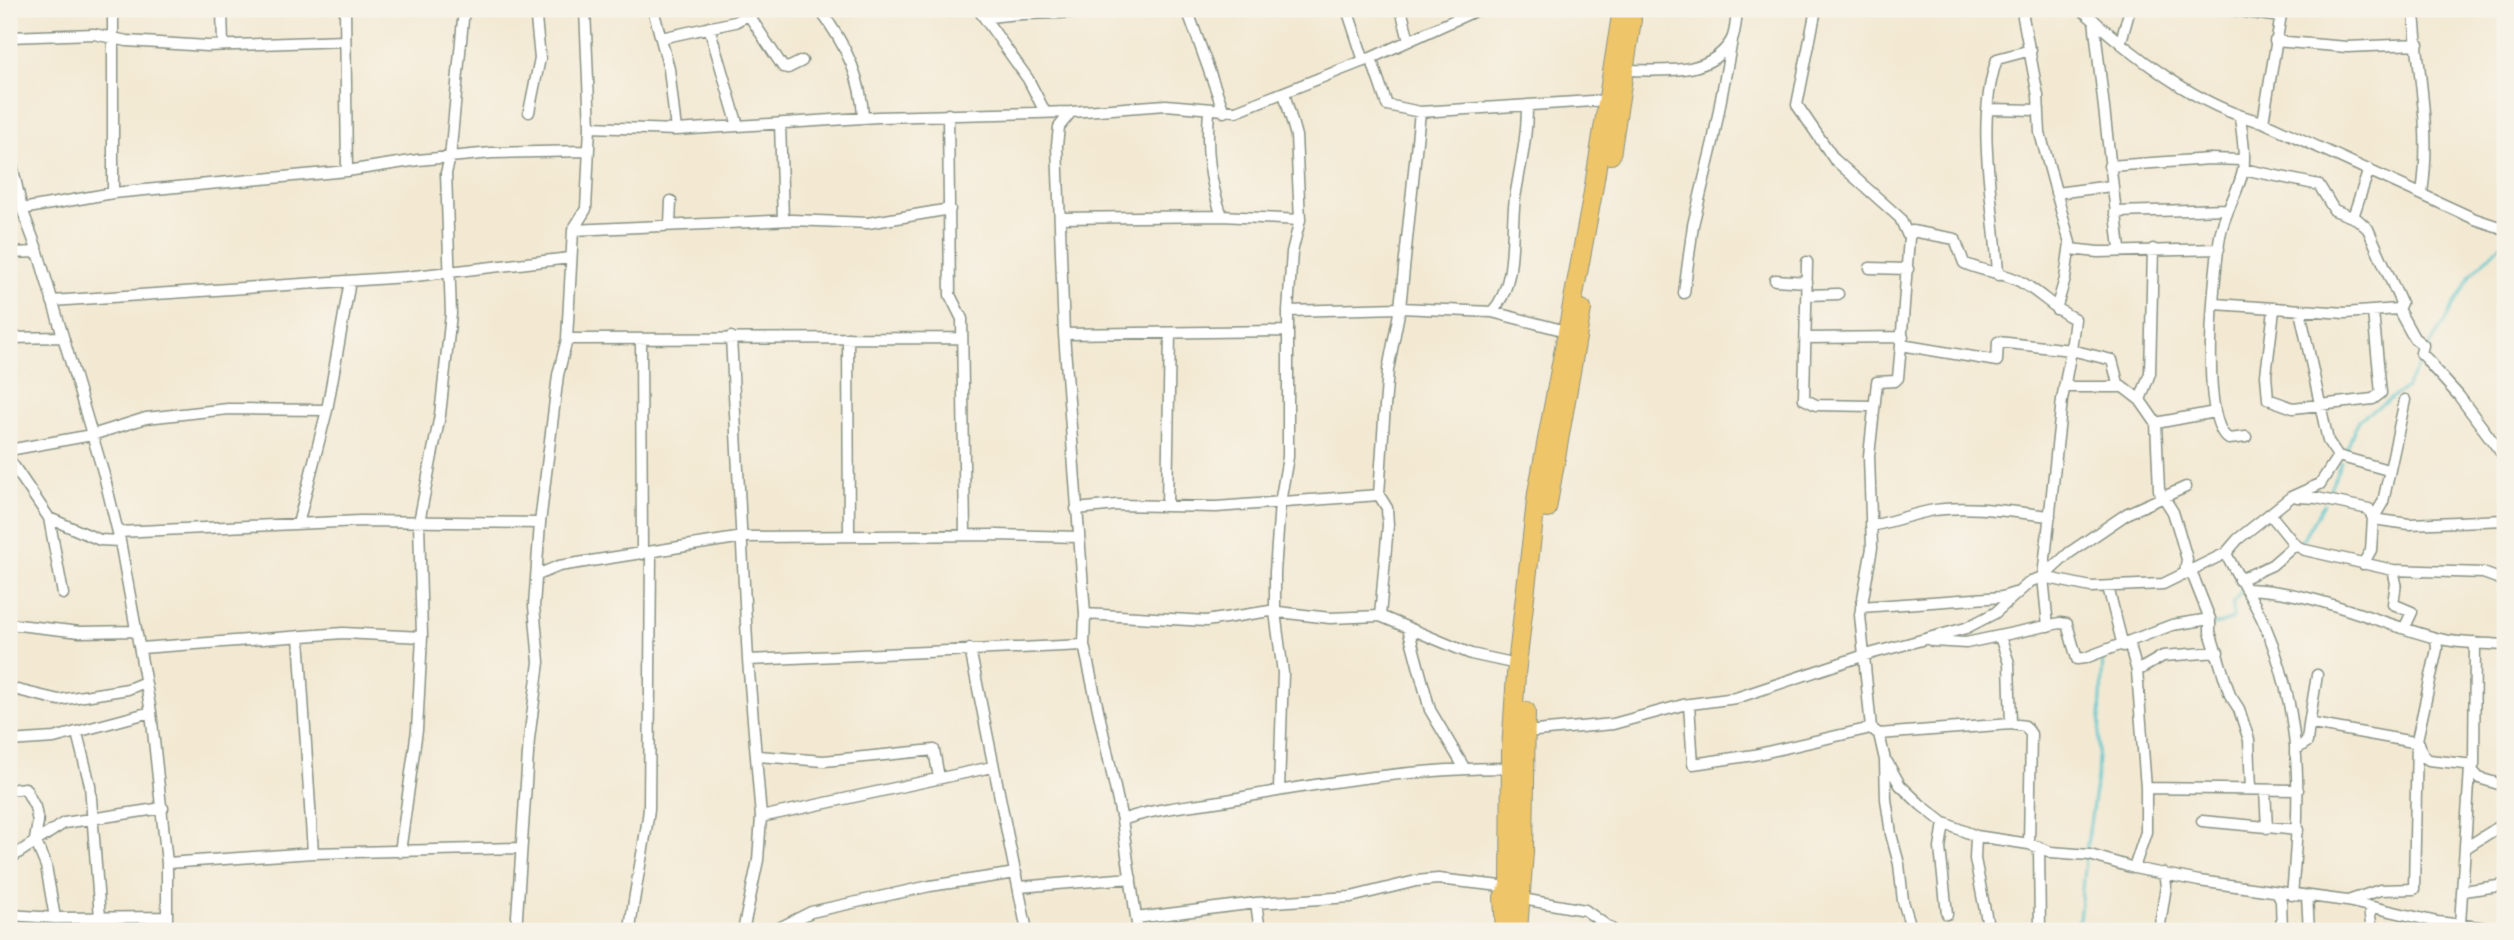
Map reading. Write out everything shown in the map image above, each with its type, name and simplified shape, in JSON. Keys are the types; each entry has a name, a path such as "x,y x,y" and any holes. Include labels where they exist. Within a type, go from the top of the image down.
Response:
{"main road":[{"path":"1506,931 1511,894 1511,768 1517,664 1537,493 1622,9"},
{"path":"1518,931 1511,894 1524,852 1525,732 1534,600 1548,497 1626,70 1634,9"}],"street":[{"path":"113,9 113,193"},
{"path":"222,9 223,45"},
{"path":"345,9 347,171"},
{"path":"400,852 417,730 422,637 419,522 440,415 451,314 446,173 450,158 464,9"},
{"path":"529,112 540,58 535,9"},
{"path":"516,931 529,739 539,662 534,606 540,523 558,375 567,339 573,230 586,209 590,127 584,9"},
{"path":"653,9 673,96 676,130"},
{"path":"820,9 844,44 858,82 863,118"},
{"path":"978,9 1028,79 1045,112"},
{"path":"986,18 1004,14 1074,14 1097,9"},
{"path":"1187,9 1224,112"},
{"path":"1348,9 1387,105 1420,112 1608,100"},
{"path":"1401,9 1409,41"},
{"path":"590,127 676,130 863,118 1072,112 1166,106 1224,112 1284,93 1479,9"},
{"path":"1684,293 1693,225 1713,142 1737,9"},
{"path":"1816,9 1797,105 1799,111 1834,159 1900,218 1909,238"},
{"path":"2025,9 2023,17 2031,50 2040,133 2070,249 2056,309"},
{"path":"2081,9 2181,86 2240,117 2263,122 2422,192 2475,219 2505,229"},
{"path":"2121,41 2130,9"},
{"path":"2225,9 2281,13 2263,122"},
{"path":"2414,9 2427,135 2422,192"},
{"path":"661,38 735,22 746,11 783,67 788,68 802,61"},
{"path":"2094,20 2120,250"},
{"path":"709,27 738,126"},
{"path":"9,37 61,33 111,35 127,41 223,45 345,41"},
{"path":"1626,70 1684,70 1711,62 1732,40"},
{"path":"2275,41 2347,47 2418,44"},
{"path":"1998,275 1988,81 1997,59 2005,54 2031,50"},
{"path":"1279,789 1283,673 1275,611 1280,503 1288,457 1288,311 1293,237 1300,220 1296,136 1284,93"},
{"path":"1492,312 1497,307 1509,272 1515,200 1527,140 1527,107"},
{"path":"1988,109 2039,110"},
{"path":"1209,110 1206,147 1210,183 1222,216"},
{"path":"1072,112 1059,127 1060,218 1064,334 1075,440 1076,509 1085,614 1084,645 1122,820 1138,931"},
{"path":"1380,616 1388,525 1387,509 1379,495 1388,370 1400,309 1420,112"},
{"path":"947,114 950,295 962,319 965,535"},
{"path":"2240,117 2243,164 2228,209 2219,249 2209,356 2215,412 2225,437 2246,437"},
{"path":"780,123 783,220"},
{"path":"22,209 113,193 347,171 450,158 587,151"},
{"path":"9,152 22,209 38,252 119,536 141,648 163,808 167,863 167,931"},
{"path":"2109,166 2187,160 2243,164 2319,185 2334,210 2353,217 2368,229 2399,297 2401,303 2398,309"},
{"path":"2353,217 2369,169"},
{"path":"2056,193 2111,186"},
{"path":"670,224 671,201"},
{"path":"573,230 783,220 868,223 950,209"},
{"path":"2115,212 2228,209"},
{"path":"1060,218 1222,216 1300,220"},
{"path":"2048,626 2043,577 2064,387 2076,319 2056,309 2020,281 1964,262 1955,239 1912,231 1909,238 1898,378 1895,381 1877,382 1869,456 1872,548 1861,607 1862,656 1875,731 1885,760 1900,785 1944,823 1976,836 2278,894 2347,901 2369,908 2505,930"},
{"path":"2070,249 2098,252 2219,249"},
{"path":"2140,400 2150,373 2153,249"},
{"path":"9,253 38,252"},
{"path":"52,301 450,273 570,258"},
{"path":"1807,262 1804,399 1816,405 1874,406"},
{"path":"1870,268 1908,269"},
{"path":"1775,280 1807,282"},
{"path":"298,524 327,410 350,281"},
{"path":"1807,295 1838,294"},
{"path":"2215,304 2300,311 2373,312 2398,309"},
{"path":"1288,311 1400,309 1492,312 1566,331"},
{"path":"2398,309 2414,338 2423,345 2427,360 2459,396 2505,458"},
{"path":"2274,310 2266,375 2268,399 2283,406 2318,406 2372,399 2381,393 2373,312"},
{"path":"2300,311 2318,406 2328,441 2342,458 2388,470"},
{"path":"1064,334 1288,331"},
{"path":"1167,506 1170,333"},
{"path":"9,338 63,337"},
{"path":"731,337 748,660 761,817 758,860 743,931"},
{"path":"848,338 849,535"},
{"path":"567,339 962,338"},
{"path":"1805,338 1902,341 1997,361 1998,342 2071,350 2112,360 2121,387"},
{"path":"630,931 635,877 644,849 649,810 641,339"},
{"path":"2064,387 2121,387 2140,400 2156,423 2157,470 2161,496 2173,512 2187,559 2188,573 2210,619 2210,632 2230,695 2239,709 2249,740 2251,789"},
{"path":"2373,519 2383,502 2405,400"},
{"path":"9,450 92,435 146,418 228,409 327,410"},
{"path":"2156,423 2215,412"},
{"path":"2043,577 2079,585 2108,587 2163,584 2226,552 2291,497 2320,484 2342,458"},
{"path":"9,459 49,518 63,594"},
{"path":"1525,732 1613,724 1689,705 1752,694 1862,656 1966,628 1995,613 2031,581 2043,577 2097,533 2161,496 2186,486"},
{"path":"1076,509 1280,503 1379,495"},
{"path":"2291,497 2321,499 2370,509 2373,519 2371,550 2363,564"},
{"path":"1871,526 1930,511 1952,509 2002,510 2050,516"},
{"path":"2270,514 2295,545 2393,570 2483,573 2505,581"},
{"path":"49,518 100,540 119,536 298,524 540,523"},
{"path":"2373,519 2400,524 2505,520"},
{"path":"537,575 559,566 743,537 1079,537"},
{"path":"2243,584 2272,565 2295,545"},
{"path":"2226,552 2264,623 2288,693 2298,790 2298,830 2292,895"},
{"path":"2393,570 2396,583 2393,604 2412,612 2405,627"},
{"path":"2243,584 2315,600 2436,638 2505,645"},
{"path":"2108,587 2137,671 2146,788 2146,832 2134,868"},
{"path":"1861,607 2002,597 2017,592"},
{"path":"1085,614 1215,621 1251,612 1275,611 1330,618 1380,616 1471,654 1517,664"},
{"path":"1926,640 1966,643 2067,624 2077,659 2128,647 2172,625 2210,619"},
{"path":"9,624 80,632 136,631"},
{"path":"1408,628 1430,710 1465,769"},
{"path":"141,648 343,634 422,637"},
{"path":"299,636 313,853"},
{"path":"2000,637 2009,663 2011,724"},
{"path":"2347,901 2380,890 2414,889 2415,781 2419,743 2437,649 2436,638"},
{"path":"2460,924 2472,767 2475,643"},
{"path":"748,660 1084,645"},
{"path":"970,649 1027,931"},
{"path":"2137,671 2163,656 2218,652"},
{"path":"2295,754 2295,750 2307,742 2317,675"},
{"path":"9,688 59,699 128,689 145,682"},
{"path":"1689,705 1693,764 1875,731 2011,724 2025,726 2031,734 2039,931"},
{"path":"9,741 31,741 77,733 151,712"},
{"path":"2309,723 2419,743"},
{"path":"77,733 90,785 105,918 111,931"},
{"path":"2419,743 2423,756 2429,760 2472,767"},
{"path":"758,757 824,761 934,750 939,778"},
{"path":"1885,760 1886,799 1899,864 1903,901 1912,931"},
{"path":"761,817 992,767"},
{"path":"2472,767 2479,778 2505,786"},
{"path":"1122,820 1148,811 1279,789 1465,769 1511,768"},
{"path":"9,790 25,788 35,807 38,822 35,840 47,866 60,918 67,931"},
{"path":"2146,788 2298,790"},
{"path":"2265,790 2267,828"},
{"path":"9,859 64,823 163,808"},
{"path":"2202,821 2298,830"},
{"path":"1944,823 1940,848 1947,914"},
{"path":"2467,848 2505,823"},
{"path":"1976,836 1975,859 1989,931"},
{"path":"167,863 313,853 521,848"},
{"path":"766,931 779,928 811,912 930,886 1016,873"},
{"path":"2159,931 2166,886 2164,873"},
{"path":"1019,887 1132,878"},
{"path":"1136,918 1256,903 1351,897 1416,881 1438,879 1585,910 1614,931"},
{"path":"2463,891 2505,884"},
{"path":"2278,894 2282,931"},
{"path":"2307,896 2309,931"},
{"path":"1256,903 1260,931"},
{"path":"2369,908 2372,931"},
{"path":"9,915 60,918 167,917"}],"waterway":[{"path":"2426,353 2472,274 2505,240"},
{"path":"2345,453 2358,420 2405,389 2422,359"},
{"path":"2326,498 2341,462"},
{"path":"2300,543 2324,504"},
{"path":"2213,626 2233,619 2233,603 2243,588"},
{"path":"2132,646 2171,631 2207,627"},
{"path":"2086,851 2097,777 2103,656"},
{"path":"2078,931 2085,858"}]}
